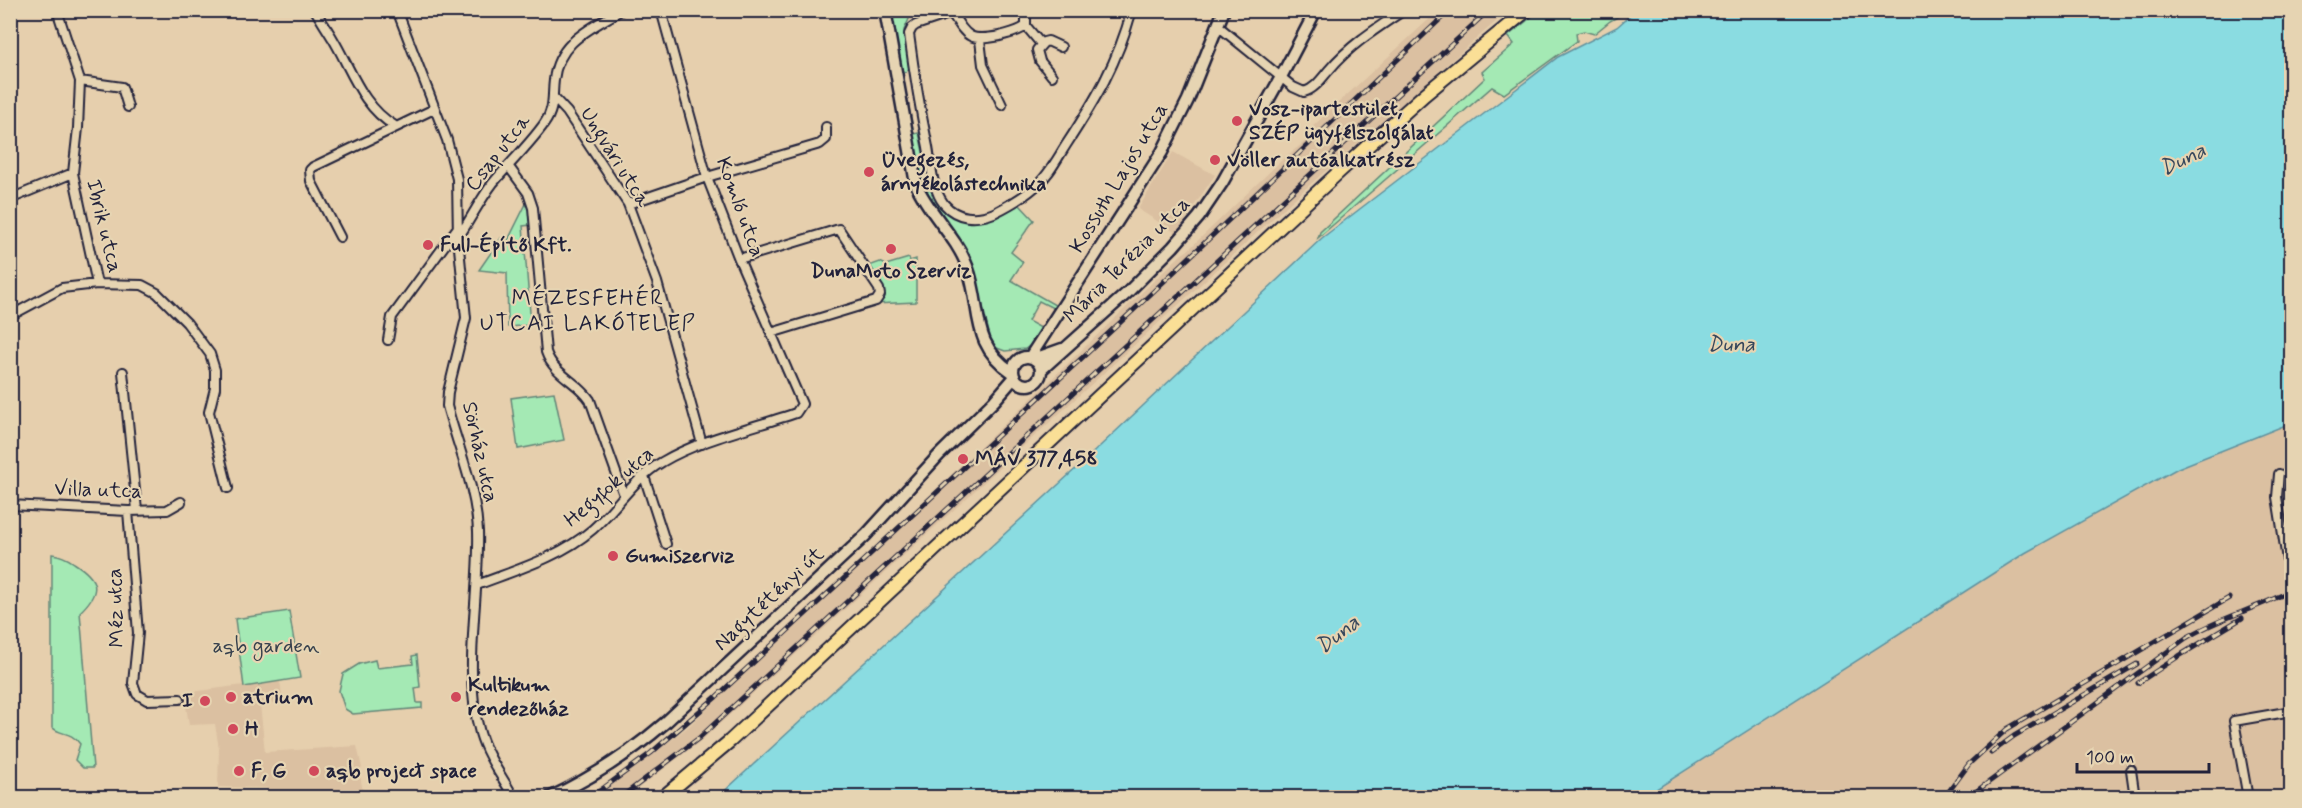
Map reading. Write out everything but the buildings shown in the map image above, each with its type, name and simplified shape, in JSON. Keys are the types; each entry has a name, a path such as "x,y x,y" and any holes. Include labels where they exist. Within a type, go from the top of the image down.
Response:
{"main road":[{"path":"885,10 916,184 927,206 962,254 976,299 981,334 990,352 1025,385"},
{"name":"Kossuth Lajos utca","path":"1013,375 1028,358 1162,152 1188,100 1224,10"},
{"name":"Mária Terézia utca","path":"1025,385 1036,381 1041,370 1127,293 1199,217 1222,183 1316,10"},
{"path":"662,798 730,741 1340,171 1424,95 1527,10"},
{"name":"Mária Terézia utca","path":"1028,358 1068,347"},
{"path":"990,352 1028,358 1041,370"},
{"name":"Nagytétényi út","path":"549,798 609,766 635,748 675,714 838,562 945,448 994,401 1013,375"},
{"name":"Nagytétényi út","path":"994,401 1025,385"}],"street":[{"name":"Ibrik utca","path":"57,10 80,81 73,173 97,284 142,285 149,288 187,323 210,354 215,370 215,388 209,412 228,488"},
{"path":"315,10 333,38 360,92 382,116 395,126"},
{"name":"Sörház utca","path":"397,10 447,140 457,179 458,237 466,318 448,392 447,406 475,504 478,531 472,674 475,712 491,761 514,798"},
{"name":"Csap utca","path":"458,237 484,196 544,124 553,108 556,69 567,46 621,10"},
{"name":"Komló utca","path":"661,10 707,177 739,259 802,404 800,409"},
{"path":"1026,10 1026,26 1041,44"},
{"path":"1026,26 1020,31 980,40 966,34 951,12 912,28 909,34 933,177 944,204 962,216 976,218 998,211 1036,186 1047,173 1098,96 1113,65 1132,10"},
{"path":"1218,26 1299,91 1308,91 1354,44 1404,10"},
{"path":"980,40 983,65 1002,105"},
{"path":"1052,76 1040,61 1037,50 1041,44 1048,41 1061,47"},
{"path":"898,83 915,80"},
{"path":"80,81 122,87 128,107"},
{"name":"Ungvári utca","path":"554,98 567,112 628,204 657,282 702,444"},
{"path":"340,237 311,182 310,170 395,126 434,109"},
{"path":"628,204 707,177 820,144 826,139 826,127"},
{"path":"509,167 531,200 546,352 554,368 586,393 590,400 624,495"},
{"path":"10,199 73,173"},
{"path":"388,340 392,317 458,227"},
{"path":"739,259 839,229 879,289 876,301 771,333"},
{"path":"10,316 62,288 97,284"},
{"path":"123,372 137,510"},
{"name":"Hegyfok utca","path":"477,585 541,560 576,542 601,521 644,476 667,459 702,444 796,413 800,409"},
{"path":"2279,474 2277,497 2292,591"},
{"path":"644,476 666,544"},
{"name":"Villa utca","path":"10,505 128,511 167,510 181,502"},
{"name":"Méz utca","path":"128,511 138,633 133,683 137,694 147,700 180,699"},
{"path":"2248,798 2234,721 2292,711"},
{"path":"2131,770 2136,798"}],"shaded area":[{"path":"1438,11 1508,11 1305,189 703,739 626,797 592,797 638,766 689,726 1182,254 1284,158 1316,133 1312,127"},
{"path":"1173,152 1215,175 1176,233 1138,209"},
{"path":"2291,423 2291,797 1644,798 2025,553 2178,468"},
{"path":"289,611 300,678 280,681 283,702 260,704 265,752 357,746 362,768 359,770 364,797 267,797 267,788 218,787 219,749 215,724 189,725 184,693 243,685 235,619"}],"green space":[{"path":"1540,10 1628,11 1610,21 1594,34 1584,31 1576,33 1577,41 1504,94 1492,87 1318,238 1320,232 1485,78 1482,72 1514,44 1508,36"},
{"path":"889,11 905,11 909,19 904,30 910,68 904,73 899,64"},
{"path":"902,92 906,92 914,134 919,133 931,182 937,197 946,209 958,217 973,220 993,217 1018,203 1034,220 1011,252 1023,262 1011,280 1055,305 1053,308 1039,301 1028,321 1041,328 1032,344 1025,349 1005,351 997,348 991,340 971,263 954,232 934,210 921,189"},
{"path":"526,204 529,205 531,225 523,226 531,325 508,327 507,273 479,270 501,238 508,240"},
{"path":"909,258 910,261 916,259 916,302 874,304 883,299 883,294 879,281 869,266 880,262 886,265"},
{"path":"554,392 564,440 518,449 511,398"},
{"path":"52,554 66,558 89,574 95,586 92,598 80,612 93,768 83,768 75,760 80,744 76,740 52,727"},
{"name":"aqb garden","path":"289,611 300,678 244,687 235,619"},
{"path":"417,655 420,687 415,688 417,703 422,703 422,708 353,714 345,709 339,691 343,674 359,664 375,660 377,668 413,664 412,656"}],"water":[{"name":"Duna","path":"1636,10 2291,11 2291,423 2178,468 2025,553 1644,797 718,797 1082,463 1322,238 1558,57 1617,27"}],"railway":[{"path":"590,798 651,753 716,697 1138,306 1450,10"},
{"path":"620,798 699,738 1489,10"},
{"path":"1967,798 2186,638 2210,625 2284,594"},
{"path":"1944,798 1969,764 2007,729 2229,598"},
{"path":"2138,683 2242,618"},
{"path":"1991,753 2014,736 2137,664"}],"place":[{"name":"Vosz-ipartestület, SZÉP ügyfélszolgálat","path":"1237,121"},
{"name":"Völler autóalkatrész","path":"1215,160"},
{"name":"Üvegezés, árnyékolástechnika","path":"869,172"},
{"name":"Full-Építő Kft.","path":"428,245"},
{"name":"DunaMoto Szerviz","path":"891,249"},
{"name":"MÁV 377,458","path":"963,459"},
{"name":"Gumiszerviz","path":"613,556"},
{"name":"atrium","path":"231,697"},
{"name":"Kultikum rendezőház","path":"456,697"},
{"name":"I","path":"205,701"},
{"name":"H","path":"233,729"},
{"name":"F, G","path":"239,771"},
{"name":"aqb project space","path":"314,771"}],"district":[{"name":"MÉZESFEHÉR UTCAI LAKÓTELEP","path":"588,312"}]}
